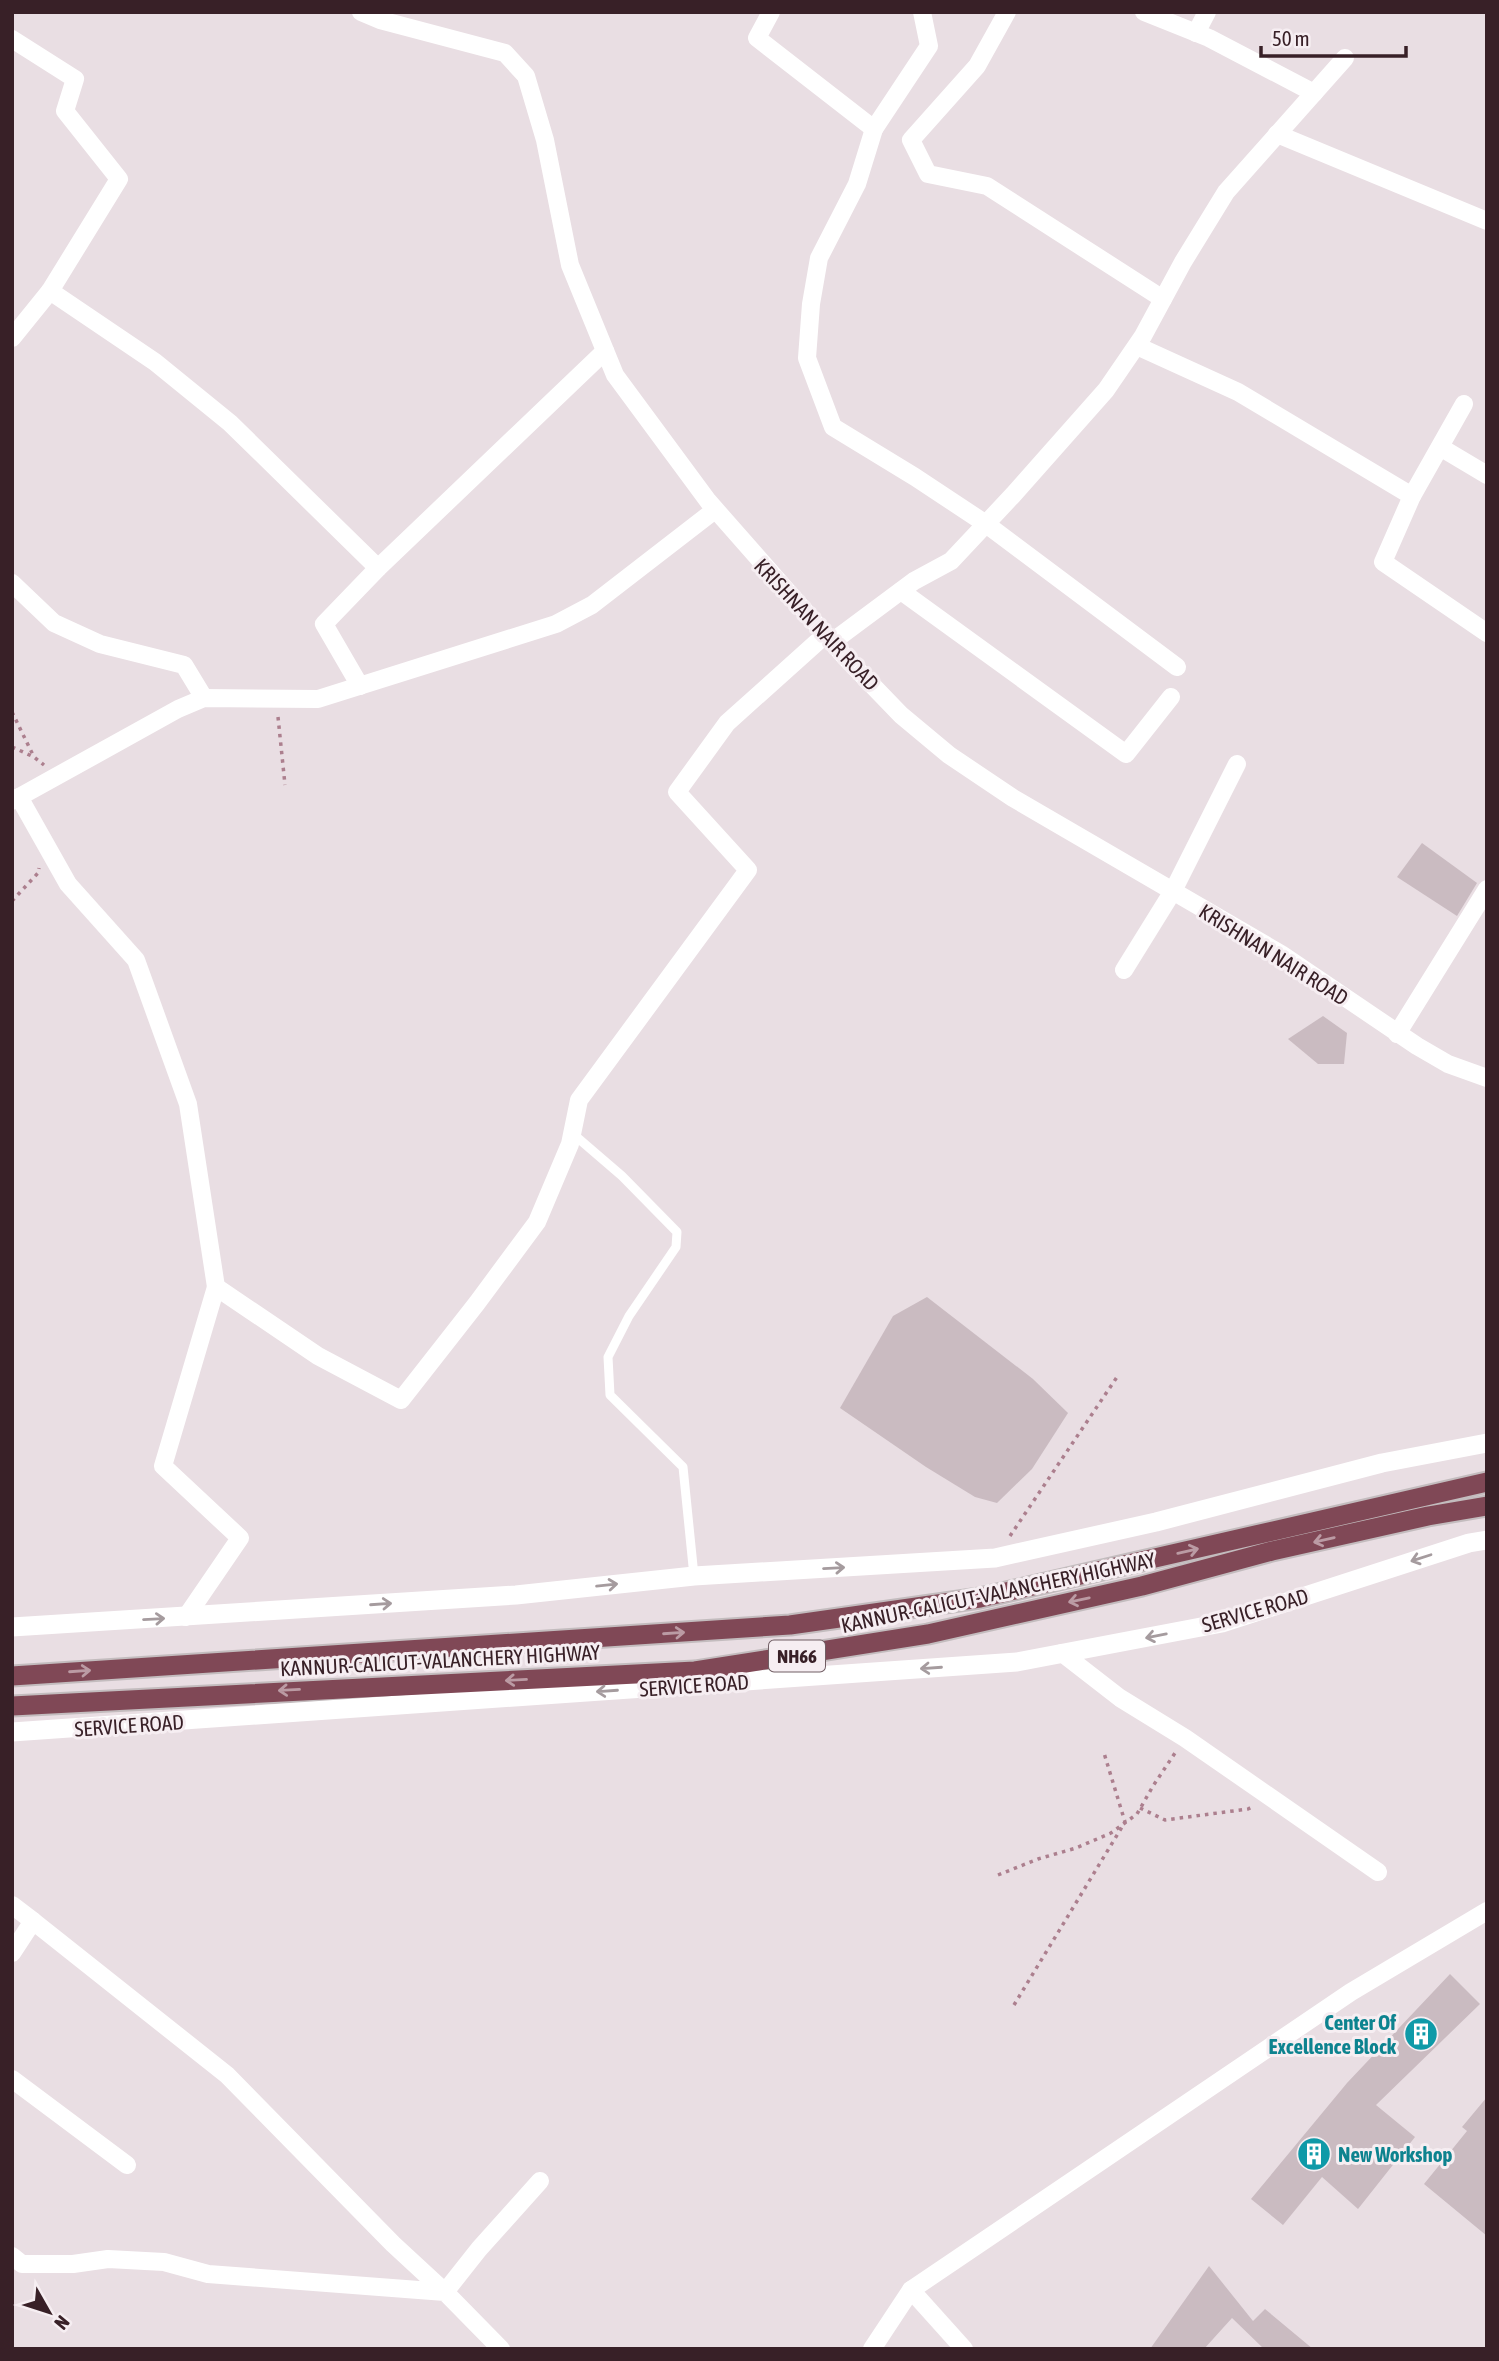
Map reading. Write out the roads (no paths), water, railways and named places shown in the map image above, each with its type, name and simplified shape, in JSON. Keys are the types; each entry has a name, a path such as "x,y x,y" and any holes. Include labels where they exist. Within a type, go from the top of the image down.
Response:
{"highway":[{"path":"12,1676 790,1625 980,1598 1487,1482"},
{"name":"KANNUR-CALICUT-VALANCHERY HIGHWAY","path":"12,1706 695,1671 929,1634 1142,1586 1285,1548 1428,1516 1487,1506"}],"street":[{"name":"KRISHNAN NAIR ROAD","path":"361,12 380,20 505,53 526,76 545,141 570,265 615,375 715,510 828,639 901,715 949,755 1013,798 1281,954 1397,1034 1448,1064 1487,1078"},
{"path":"771,12 757,38 874,129"},
{"path":"922,12 929,46 874,129 857,184 819,258 811,304 807,358 833,427 986,524 1177,667"},
{"path":"1007,12 977,66 911,140 928,174 987,186 1163,299"},
{"path":"1144,12 1196,33 1314,93"},
{"path":"1196,33 1207,12"},
{"path":"12,39 75,79 65,111 119,179 50,291 12,338"},
{"path":"216,1287 318,1356 401,1400 537,1222 570,1144 579,1100 748,870 677,792 727,723 828,639 914,581 951,561 986,524 1106,390 1136,346 1183,261 1226,192 1345,58"},
{"path":"1277,134 1487,221"},
{"path":"50,291 155,362 230,422 378,568"},
{"path":"1136,346 1238,392 1412,496"},
{"path":"360,686 324,624 378,568 605,351"},
{"path":"1464,404 1412,496 1383,562 1487,633"},
{"path":"1440,447 1487,475"},
{"path":"186,1617 240,1538 163,1466 216,1287 188,1104 136,960 68,884 16,799 178,709 204,698 318,699 556,624 592,605 715,510"},
{"path":"12,583 54,623 100,644 184,665 204,698"},
{"path":"901,591 1126,754 1171,697"},
{"path":"1124,970 1173,891 1237,764"},
{"path":"1397,1034 1487,889"},
{"path":"12,1627 516,1595 694,1576 995,1558 1156,1522 1382,1463 1487,1443"},
{"name":"SERVICE ROAD","path":"12,1732 1004,1663 1222,1623 1469,1543 1487,1540"},
{"path":"1062,1653 1120,1698 1185,1738 1378,1872"},
{"path":"12,1905 227,2075 393,2244 501,2349"},
{"path":"872,2349 911,2290 1351,1992 1487,1911"},
{"path":"12,1953 33,1921"},
{"path":"12,2080 127,2165"},
{"path":"445,2292 479,2249 540,2181"},
{"path":"12,2256 22,2264 74,2264 108,2259 164,2262 208,2274 445,2292"},
{"path":"911,2290 964,2349"}],"lane":[{"path":"572,1133 622,1176 677,1232 676,1247 629,1315 607,1357 610,1395 683,1466 694,1576"}],"place":[{"name":"Center Of Excellence Block","path":"1421,2034"},
{"name":"New Workshop","path":"1314,2154"}]}
